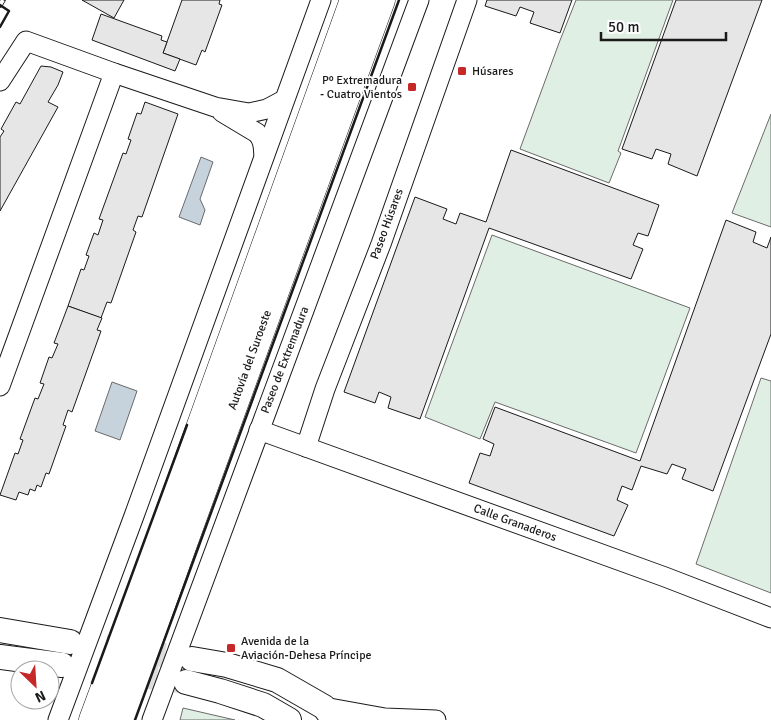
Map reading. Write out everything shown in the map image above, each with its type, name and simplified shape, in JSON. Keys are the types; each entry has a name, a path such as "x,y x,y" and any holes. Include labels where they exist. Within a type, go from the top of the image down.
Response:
{"highway":[{"name":"Autovía del Suroeste","path":"93,720 167,522 354,0"},
{"name":"Autovía del Suroeste","path":"120,720 381,0"}],"main road":[{"path":"0,630 70,642"},
{"path":"7,660 62,666"},
{"path":"192,660 227,665 277,680 329,714"},
{"path":"186,682 263,705 284,717"}],"street":[{"path":"58,720 141,498 321,0"},
{"name":"Paseo de Extremadura","path":"152,720 419,0"},
{"name":"Paseo Húsares","path":"306,447 325,389 380,244 467,0"},
{"path":"0,81 26,41 215,107 249,112 267,109 284,100"},
{"path":"0,386 114,73"},
{"path":"215,107 262,138 264,156"},
{"name":"Calle Granaderos","path":"258,430 665,577 771,618"},
{"path":"329,714 436,720"}],"green space":[{"path":"576,0 673,0 618,151 621,153 609,183 520,149"},
{"path":"771,114 771,227 732,213"},
{"path":"492,235 690,308 636,453 495,402 480,439 425,417"},
{"path":"761,378 771,381 771,593 696,564"},
{"path":"183,708 235,720 180,720"}],"shaded area":[{"path":"201,157 213,162 200,199 205,210 200,225 179,217"},
{"path":"112,382 137,391 120,440 95,431"}],"building":[{"path":"82,0 124,0 114,18"},
{"path":"182,0 220,0 219,4 222,5 205,52 202,50 196,65 163,53"},
{"path":"487,0 572,0 560,33 530,23 534,12 520,7 516,16 485,6"},
{"path":"676,0 762,0 697,176 668,164 671,154 656,149 652,159 622,149"},
{"path":"101,14 162,36 161,40 167,42 163,53 180,59 175,71 92,40"},
{"path":"41,66 51,67 63,72 48,102 58,107 0,211 0,137 4,131 1,129 16,102 20,104"},
{"path":"145,102 178,114 142,217 138,216 133,230 136,232 111,303 107,302 101,318 68,306 81,269 84,270 89,256 86,255 94,233 98,235 103,220 99,219 123,153 126,154 131,140 128,139 137,113 141,114"},
{"path":"511,150 659,205 648,236 638,233 633,245 643,249 631,279 489,228 420,419 388,408 391,397 379,392 375,403 344,392 415,197 447,209 443,219 456,224 460,213 486,222"},
{"path":"726,220 756,232 753,242 767,248 771,237 771,334 713,491 682,479 686,469 672,464 667,474 641,466 632,490 622,486 617,500 628,505 614,536 469,483 480,453 490,456 494,444 483,439 495,407 640,461"},
{"path":"68,306 102,318 97,330 101,331 72,412 68,410 63,425 66,426 49,474 46,473 41,487 37,485 35,491 30,489 28,495 19,492 16,500 0,495 15,453 18,454 23,440 20,439 35,398 38,399 44,384 40,383 49,357 52,358 58,344 54,343"}],"tunnel":[{"path":"70,642 192,659"},
{"path":"62,665 186,682"}],"railway":[{"path":"0,5 3,0"}],"wall":[{"path":"135,720 399,0"},
{"path":"0,5 9,11 0,27"},
{"path":"92,683 187,425"}],"place":[{"name":"Húsares","path":"462,71"},
{"name":"Pº Extremadura - Cuatro Vientos","path":"412,87"},
{"name":"Avenida de la Aviación-Dehesa Príncipe","path":"231,648"}]}
